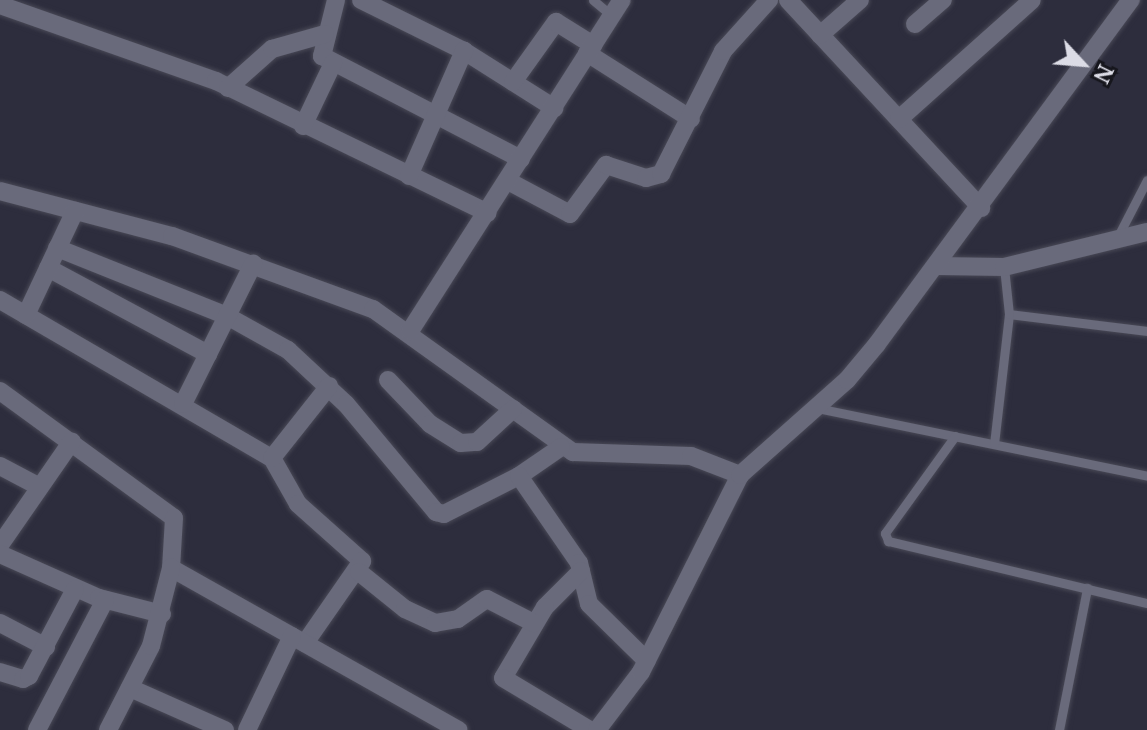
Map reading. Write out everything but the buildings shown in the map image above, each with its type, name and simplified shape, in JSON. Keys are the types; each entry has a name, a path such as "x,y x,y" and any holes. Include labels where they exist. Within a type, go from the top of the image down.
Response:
{"street":[{"path":"336,0 325,34 322,56 521,159"},
{"path":"361,0 464,51 554,108"},
{"path":"508,181 570,214 606,165 646,178 661,174 731,39 769,0"},
{"path":"788,0 981,208"},
{"path":"820,35 860,0"},
{"path":"915,24 943,0"},
{"path":"899,119 1032,0"},
{"path":"597,730 647,661 740,475 847,380 981,208 1131,0"},
{"path":"0,5 228,88 488,213"},
{"path":"410,331 488,213 616,7"},
{"path":"513,82 556,22 691,119"},
{"path":"228,88 272,49 325,34"},
{"path":"409,176 464,51"},
{"path":"303,126 333,63"},
{"path":"0,191 253,264 352,300 410,331 561,447 583,453 691,456 740,475"},
{"path":"26,315 75,211"},
{"path":"937,266 1004,267 1147,232"},
{"path":"57,248 227,316 288,350 329,386 436,512 444,514 519,476 561,447"},
{"path":"183,404 253,264"},
{"path":"48,268 208,354"},
{"path":"0,300 272,458 298,504 362,561 359,572 298,639 247,730"},
{"path":"388,380 430,424 461,443 477,442 513,409"},
{"path":"272,458 329,386"},
{"path":"0,391 174,518 171,568 162,614 108,730"},
{"path":"0,545 72,441"},
{"path":"0,466 40,487"},
{"path":"519,476 581,571 589,604 647,661"},
{"path":"0,554 75,589 162,614"},
{"path":"171,568 459,730"},
{"path":"581,571 534,623 505,683 590,730"},
{"path":"359,572 405,609 435,623 458,619 487,599 534,623"},
{"path":"0,672 29,676 75,589"},
{"path":"37,730 105,600"},
{"path":"0,623 46,647"},
{"path":"130,688 225,730"}],"lane":[{"path":"593,0 616,7"},
{"path":"1116,239 1147,180"},
{"path":"994,444 1009,314 1004,267"},
{"path":"1009,314 1147,331"},
{"path":"817,408 1147,476"},
{"path":"955,436 885,533 888,541 1147,603"},
{"path":"1059,730 1087,588"}]}
